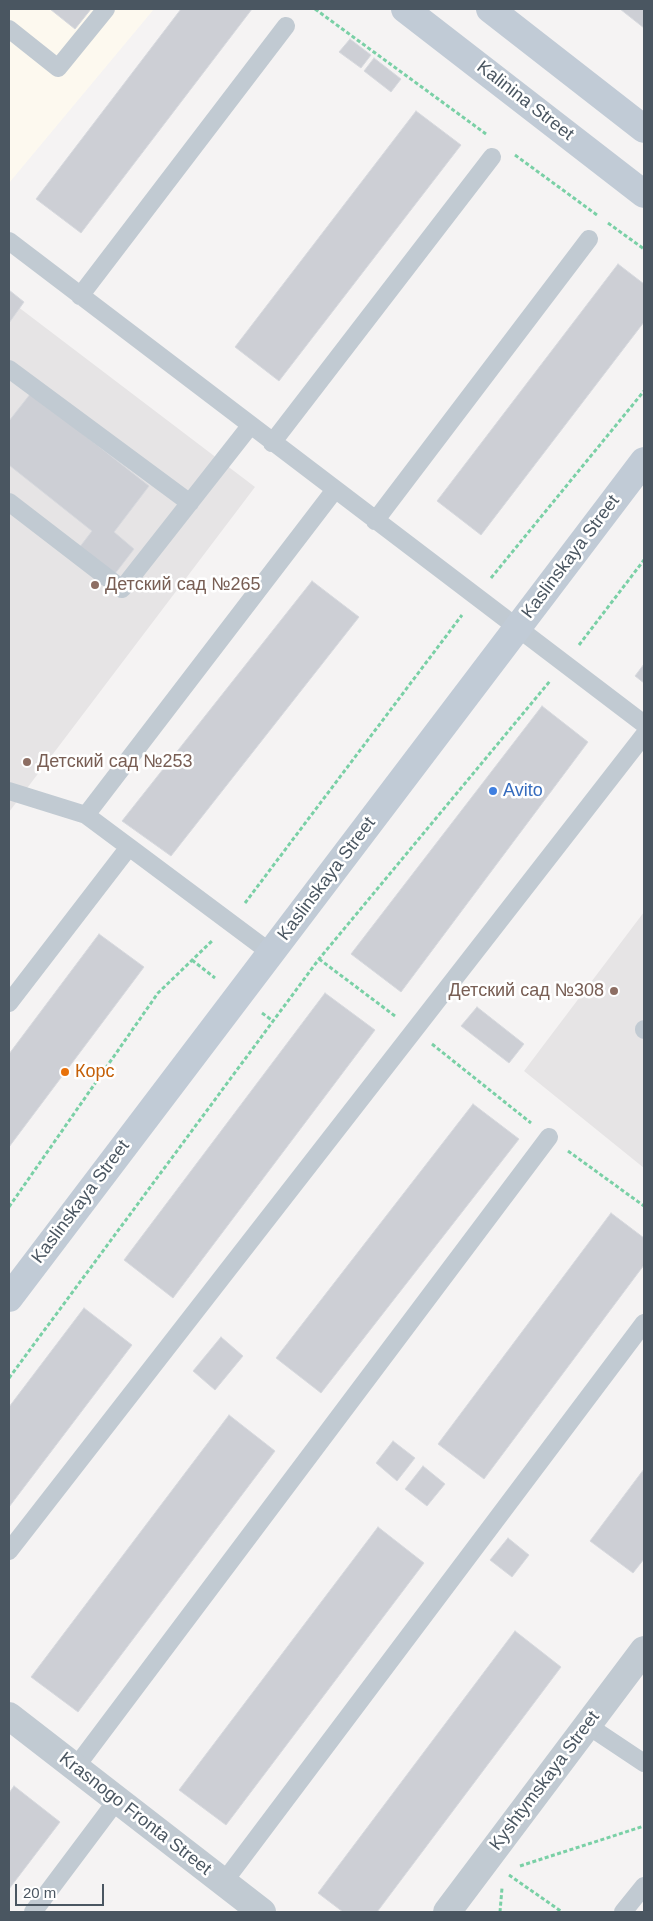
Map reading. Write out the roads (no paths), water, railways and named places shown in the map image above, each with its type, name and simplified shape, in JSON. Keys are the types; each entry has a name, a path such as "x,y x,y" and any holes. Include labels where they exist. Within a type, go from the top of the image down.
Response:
{"main road":[{"name":"Kalinina Street","path":"405,9 644,194"},
{"path":"490,9 644,128"},
{"name":"Kaslinskaya Street","path":"9,1298 644,461"}],"street":[{"name":"Kyshtymskaya Street","path":"447,1912 495,1865 587,1725 644,1650"},
{"name":"Krasnogo Fronta Street","path":"9,1717 224,1883 248,1908"}],"lane":[{"path":"9,28 58,68 106,9"},
{"path":"80,296 286,26"},
{"path":"272,443 500,153"},
{"path":"375,521 589,239"},
{"path":"9,241 334,491 644,724"},
{"path":"9,370 190,503"},
{"path":"9,502 122,590 250,426"},
{"path":"86,814 334,491"},
{"path":"9,1551 644,736"},
{"path":"9,791 86,814 270,953"},
{"path":"9,1003 129,847"},
{"path":"76,1768 550,1137"},
{"path":"224,1883 644,1323"},
{"path":"587,1725 644,1763"},
{"path":"33,1912 117,1800"},
{"path":"624,1912 644,1886"}],"place":[{"name":"Детский сад №265","path":"95,585"},
{"name":"Детский сад №253","path":"27,762"},
{"name":"Avito","path":"493,791"},
{"name":"Детский сад №308","path":"614,991"},
{"name":"Корс","path":"65,1072"}]}
